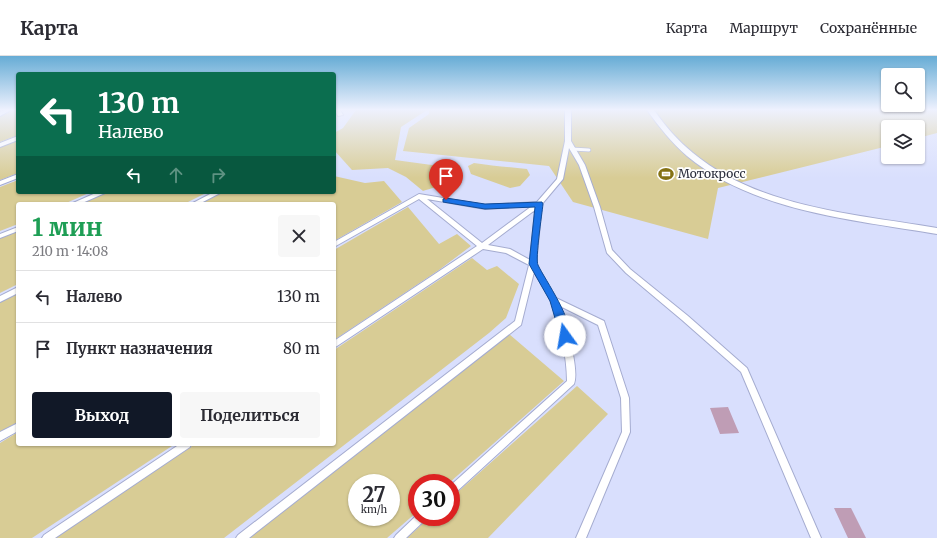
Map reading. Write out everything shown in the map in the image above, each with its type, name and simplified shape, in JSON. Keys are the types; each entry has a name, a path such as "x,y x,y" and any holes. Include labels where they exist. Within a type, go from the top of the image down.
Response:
{"street":[{"path":"336,344 482,246 539,204 560,179 568,141 568,132"},
{"path":"667,132 687,152 709,168 762,196 791,205 822,212 937,231"},
{"path":"0,145 16,139"},
{"path":"568,141 582,165 609,251 628,271 685,318 744,370 816,538"},
{"path":"0,183 16,177"},
{"path":"80,202 99,194"},
{"path":"198,202 215,194"},
{"path":"336,244 419,196 485,207 539,204"},
{"path":"419,196 482,246 508,251 533,264 554,300 561,321 571,367 571,382 460,483"},
{"path":"241,538 518,323 533,264 539,204"},
{"path":"0,236 16,229"},
{"path":"0,299 16,291"},
{"path":"554,300 601,323 625,398 626,432 581,538"},
{"path":"0,437 16,427"},
{"path":"47,538 184,446"},
{"path":"398,538 412,526"}],"lane":[{"path":"572,149 590,150"}],"shaded area":[{"path":"0,132 16,132 16,136 0,142"},
{"path":"336,132 400,132 395,160 439,166 460,165 458,171 446,183 423,191 406,177 388,168 352,170 336,152"},
{"name":"Мотокросс","path":"408,132 881,132 881,148 718,188 708,239 573,202 549,166 403,151"},
{"name":"Мотокросс","path":"925,132 937,133 925,136"},
{"path":"16,141 16,174 0,180 0,147"},
{"path":"474,163 527,169 530,175 520,186 510,188 471,174 468,166"},
{"path":"336,176 365,183 384,181 402,202 336,240 336,202 202,202 219,194 336,194"},
{"path":"16,181 16,194 86,194 68,202 16,202 16,225 0,231 0,187"},
{"path":"100,194 204,194 188,202 82,202"},
{"path":"408,207 439,244 457,234 471,246 439,270 336,339 336,249"},
{"path":"16,230 16,285 0,293 0,237"},
{"path":"472,258 487,270 497,266 519,284 506,318 489,333 224,538 53,538 192,446 336,446 336,349"},
{"path":"16,292 16,423 0,432 0,299"},
{"path":"509,334 564,381 459,474 408,474 408,520 387,538 248,538"},
{"path":"577,386 608,414 488,538 407,538 420,526 460,526 460,490"},
{"path":"16,433 16,446 172,446 32,538 0,538 0,443"}],"building":[{"path":"728,407 739,433 720,434 710,408"},
{"path":"834,508 851,508 866,538 848,538"}],"place":[{"name":"Мотокросс","path":"666,174"}],"route":[{"path":"446,200 485,207 539,204 533,264 554,300 565,336"}]}
